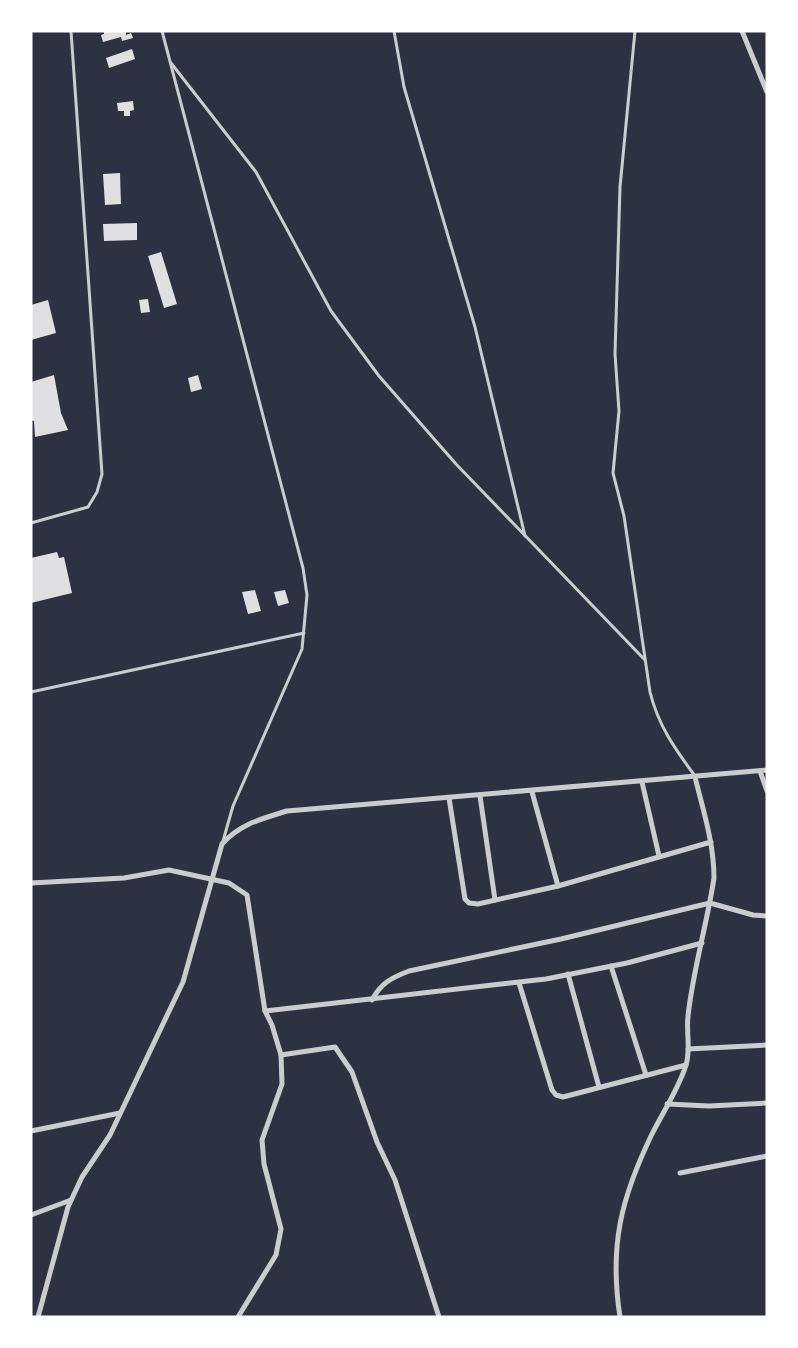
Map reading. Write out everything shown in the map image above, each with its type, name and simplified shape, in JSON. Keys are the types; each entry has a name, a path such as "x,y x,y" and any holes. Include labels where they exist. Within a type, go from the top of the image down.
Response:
{"street":[{"path":"742,31 767,92"},
{"path":"38,1317 72,1199 82,1177 110,1135 183,982 222,844 233,832 248,823 287,811 532,792 767,770"},
{"path":"760,771 767,791"},
{"path":"620,1317 616,1288 615,1245 626,1195 686,1065 688,1017 714,878 711,842 695,777"},
{"path":"642,782 659,856"},
{"path":"532,792 558,886"},
{"path":"480,796 495,900"},
{"path":"449,798 465,899 470,903 478,904 558,886 711,842"},
{"path":"31,883 124,878 169,870 229,884 246,895 265,1011 272,1025 281,1055 282,1084 278,1100 269,1115 262,1140 264,1164 282,1230 276,1255 238,1317"},
{"path":"372,1000 379,987 390,978 409,971 561,940 710,902 753,915 767,916"},
{"path":"265,1011 519,983 611,966 702,943"},
{"path":"611,966 646,1075"},
{"path":"568,974 600,1087"},
{"path":"519,983 552,1090 556,1095 563,1096 686,1065"},
{"path":"688,1048 767,1045"},
{"path":"281,1055 335,1047 352,1072 377,1142 395,1180 439,1317"},
{"path":"667,1104 709,1106 767,1103"},
{"path":"31,1130 120,1113"},
{"path":"680,1173 767,1156"},
{"path":"31,1215 72,1199"}],"lane":[{"path":"31,523 88,507 97,492 102,474 71,31"},
{"path":"162,31 303,568 308,595 302,649 233,806 222,844"},
{"path":"394,31 404,87 474,328 525,536"},
{"path":"635,31 620,186 615,354 619,410 613,473 624,516 644,658 655,713 667,738 695,777"},
{"path":"170,62 256,172 331,311 379,376 456,464 644,658"},
{"path":"31,692 304,634"}],"building":[{"path":"104,31 126,31 126,35 131,33 133,38 122,41 121,37 103,42 101,35 104,34"},
{"path":"132,49 135,59 109,68 106,58"},
{"path":"133,101 134,110 130,111 130,116 124,116 124,111 118,111 117,103"},
{"path":"120,173 121,204 105,205 103,174"},
{"path":"137,223 137,240 104,241 103,224"},
{"path":"161,252 177,304 164,308 148,256"},
{"path":"148,299 150,312 141,313 139,300"},
{"path":"48,300 56,333 31,340 31,305"},
{"path":"54,375 61,413 68,430 35,437 34,421 31,420 31,382"},
{"path":"198,375 202,389 191,392 188,378"},
{"path":"57,552 59,558 64,557 72,593 31,603 31,558"},
{"path":"255,590 261,611 248,614 242,592"},
{"path":"285,590 289,603 278,606 274,592"}]}
